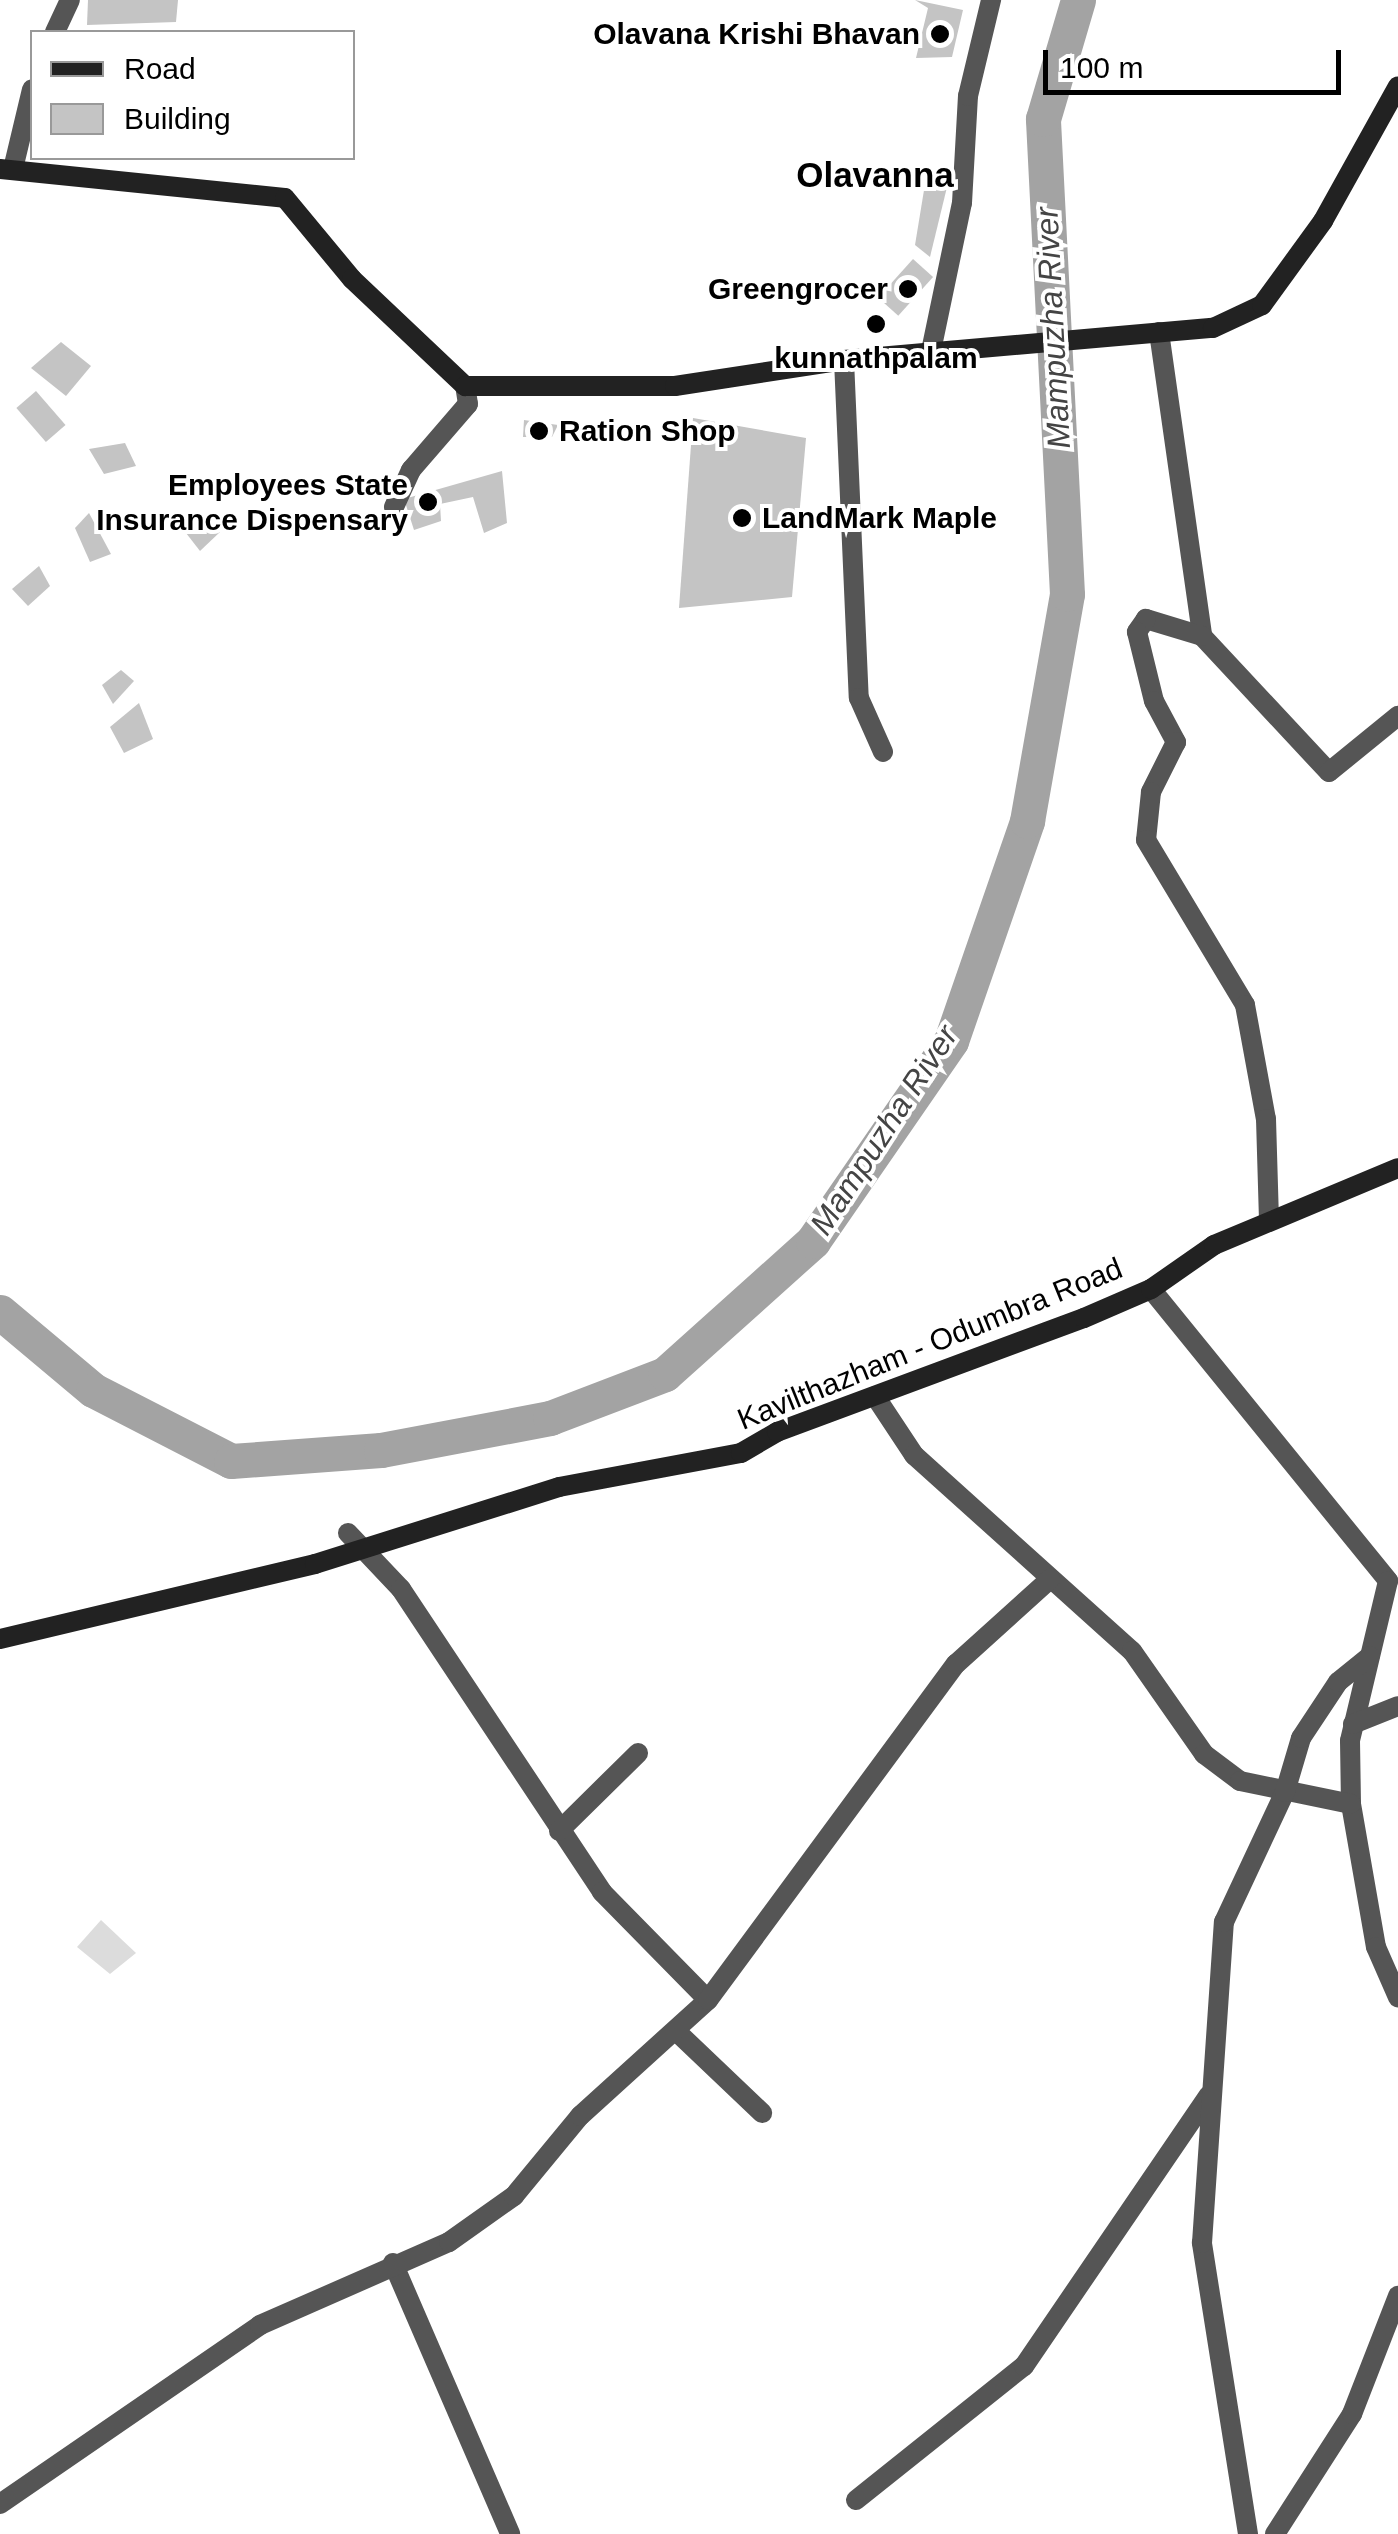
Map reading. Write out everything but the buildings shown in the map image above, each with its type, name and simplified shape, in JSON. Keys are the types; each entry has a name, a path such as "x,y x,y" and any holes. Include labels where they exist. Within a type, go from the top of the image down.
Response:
{"main road":[{"path":"7,169 285,198 352,278 466,386 675,386 844,360 1212,328 1262,305 1324,221 1398,86"},
{"name":"Kavilthazham - Odumbra Road","path":"0,1639 366,1550 421,1525 559,1487 740,1452 1151,1289 1269,1220 1398,1168"}],"street":[{"path":"56,30 70,0"},
{"path":"932,351 962,203 968,96 991,0"},
{"path":"7,169 30,95"},
{"path":"1159,332 1202,636"},
{"path":"844,360 859,698 883,752"},
{"path":"394,507 411,470 468,404 466,386"},
{"path":"1269,1220 1266,1119 1245,1005 1146,840 1152,792 1176,742 1154,701 1137,632 1146,619 1202,636 1329,772 1398,716"},
{"path":"1151,1289 1388,1581 1354,1724 1351,1804 1376,1946 1398,1997"},
{"path":"875,1396 914,1455 1132,1651 1204,1754 1240,1781 1351,1804"},
{"path":"348,1533 366,1550 502,1732 559,1831 660,1958 708,2000"},
{"path":"0,2504 116,2428 180,2374 312,2297 449,2242 514,2196 580,2116 708,2000 956,1664 1050,1579"},
{"path":"1248,2534 1202,2243 1224,1922 1285,1792 1301,1738 1338,1682 1370,1656"},
{"path":"1354,1724 1398,1706"},
{"path":"559,1831 638,1753"},
{"path":"676,2030 762,2113"},
{"path":"856,2500 1024,2366 1210,2094"},
{"path":"394,2263 510,2534"},
{"path":"1276,2534 1352,2414 1398,2296"}],"shaded area":[{"path":"101,1920 136,1953 110,1974 77,1947"}],"waterway":[{"name":"Mampuzha River","path":"0,1312 93,1390 231,1461 381,1450 550,1418 665,1374 813,1241 951,1041 1027,821 1067,594 1043,119 1078,0"}],"place":[{"name":"Olavana Krishi Bhavan","path":"940,34"},
{"name":"Greengrocer","path":"908,289"},
{"name":"kunnathpalam","path":"876,324"},
{"name":"Ration Shop","path":"539,431"},
{"name":"Employees State Insurance Dispensary","path":"428,502"},
{"name":"LandMark Maple","path":"742,518"}],"district":[{"name":"Olavanna","path":"875,175"}]}
